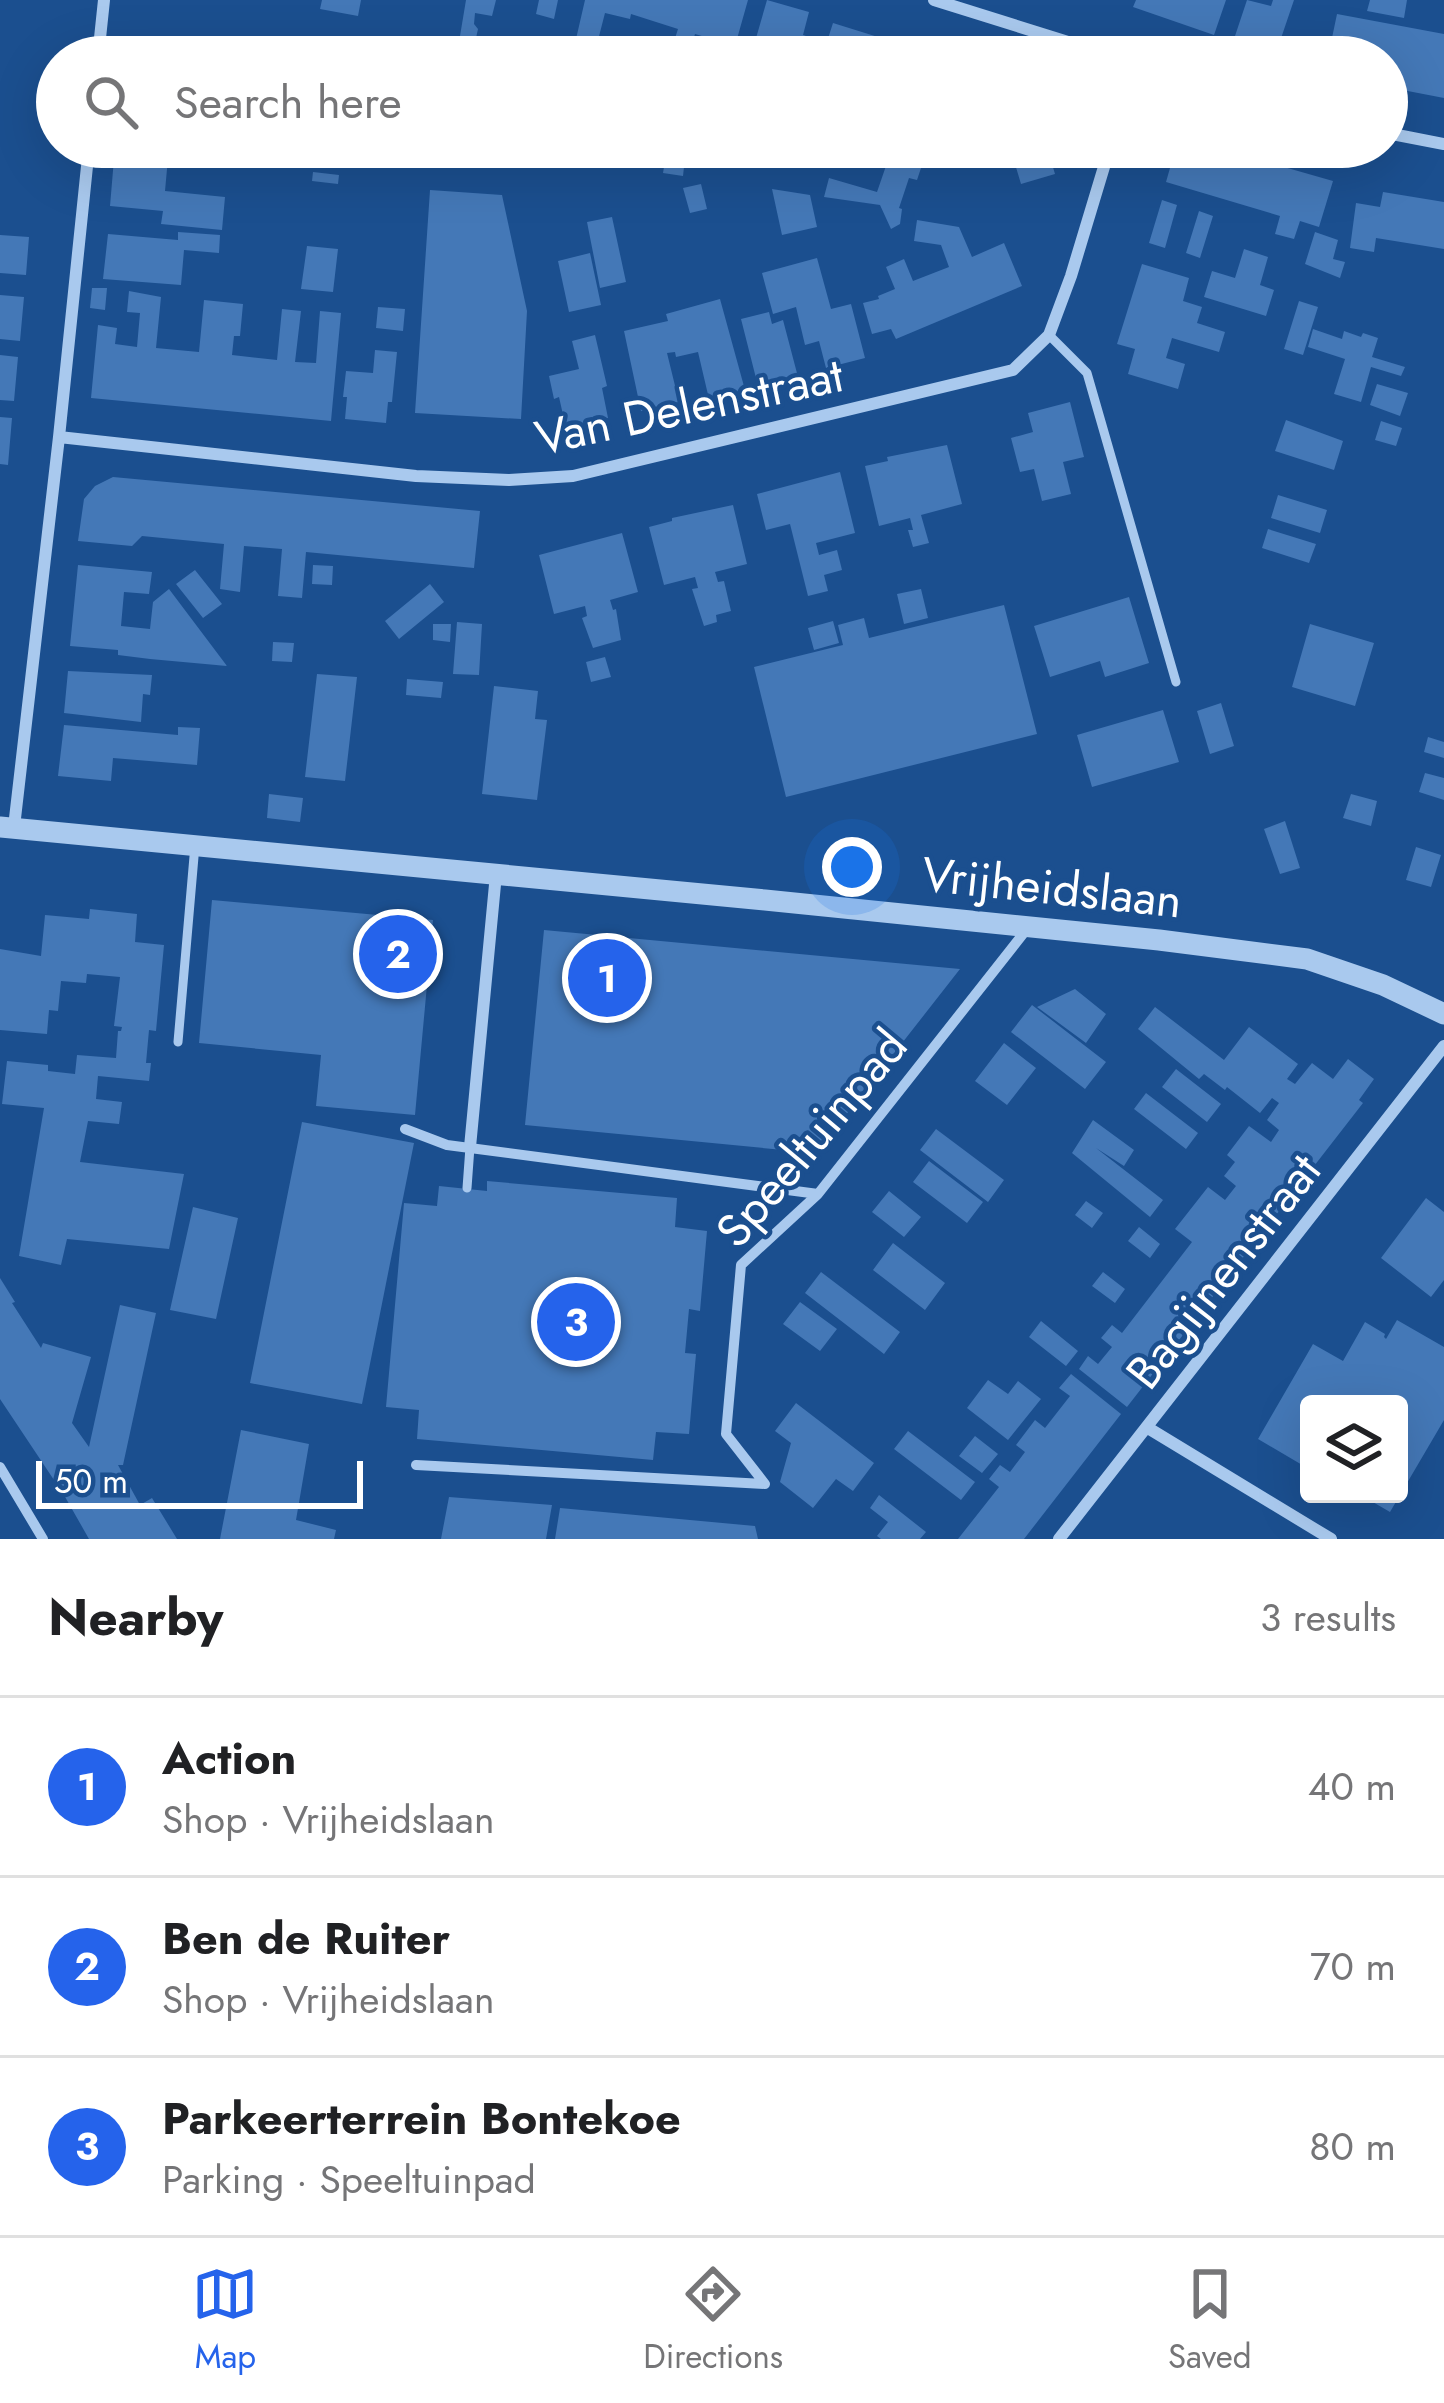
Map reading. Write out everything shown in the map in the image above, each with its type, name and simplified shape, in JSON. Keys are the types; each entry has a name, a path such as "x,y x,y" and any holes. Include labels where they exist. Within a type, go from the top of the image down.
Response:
{"street":[{"path":"100,36 104,0"},
{"path":"934,0 1049,36"},
{"path":"1408,137 1444,144"},
{"path":"7,827 59,437 87,168"},
{"path":"1049,335 1103,168"},
{"name":"Van Delenstraat","path":"59,437 416,476 509,480 573,476 1013,370 1049,335"},
{"name":"Vrijheidslaan","path":"7,827 1028,927 1307,959 1383,985 1444,1014"},
{"path":"470,1147 496,874"},
{"name":"Speeltuinpad","path":"416,1465 765,1484 726,1434 742,1265 818,1193 1028,927"},
{"name":"Bagijnenstraat","path":"1059,1539 1444,1046"},
{"path":"405,1129 447,1145 818,1193"},
{"path":"1148,1428 1330,1539"},
{"path":"0,1467 43,1539"}],"lane":[{"path":"1049,335 1087,374 1176,682"},
{"path":"178,1042 194,844"},
{"path":"467,1188 470,1147"}],"building":[{"path":"322,0 361,0 358,16 320,9"},
{"path":"466,0 496,0 492,16 475,13 476,36 460,36"},
{"path":"539,0 558,0 554,19 536,14"},
{"path":"585,0 748,0 738,36 676,36 678,29 631,14 630,19 605,13 599,36 577,36"},
{"path":"767,0 809,12 806,36 757,36"},
{"path":"1136,0 1226,0 1214,35 1133,7"},
{"path":"1247,0 1271,6 1273,0 1294,0 1282,36 1235,36"},
{"path":"1370,0 1407,0 1404,18 1367,11"},
{"path":"1337,14 1444,34 1444,98 1408,91 1408,36 1332,36"},
{"path":"833,23 875,36 829,36"},
{"path":"113,168 167,168 165,191 225,197 222,230 161,224 163,211 110,206"},
{"path":"664,168 684,168 683,176 663,173"},
{"path":"885,168 921,168 917,180 909,178 899,208 900,224 891,229 880,205 824,197 829,178 877,192"},
{"path":"1016,168 1053,168 1055,174 1021,184"},
{"path":"1170,168 1288,168 1333,181 1319,227 1300,221 1294,239 1275,234 1280,216 1166,182"},
{"path":"313,172 339,175 338,184 312,181"},
{"path":"701,184 707,209 690,213 683,188"},
{"path":"772,189 810,195 817,227 782,235"},
{"path":"430,190 502,195 527,311 521,419 415,413"},
{"path":"1383,192 1444,202 1444,249 1376,238 1374,252 1350,248 1356,203 1380,207"},
{"path":"1162,200 1177,205 1165,248 1149,243"},
{"path":"1199,211 1213,216 1200,258 1186,253"},
{"path":"612,217 626,282 600,288 587,222"},
{"path":"917,220 959,227 972,257 1004,243 1022,286 896,339 891,329 872,334 863,303 895,289 886,267 904,259 913,281 949,267 941,245 914,241"},
{"path":"178,232 220,235 219,253 184,250 181,285 103,279 108,234 178,240"},
{"path":"1315,232 1338,240 1333,259 1345,262 1340,278 1305,264"},
{"path":"0,235 29,237 26,275 0,273"},
{"path":"307,246 338,249 333,292 301,289"},
{"path":"1244,249 1268,257 1260,285 1274,290 1266,316 1204,297 1212,271 1235,278"},
{"path":"590,253 601,305 569,312 558,261"},
{"path":"817,258 831,309 851,304 865,358 826,368 819,341 805,345 796,307 773,314 762,273"},
{"path":"1142,264 1189,278 1183,301 1202,307 1197,323 1225,332 1219,352 1172,338 1166,358 1185,364 1178,389 1128,374 1135,349 1117,344"},
{"path":"92,288 107,288 105,310 90,308"},
{"path":"129,291 161,297 156,348 199,352 204,300 243,304 240,336 234,336 232,355 277,360 282,309 301,311 295,362 316,363 320,311 341,313 331,421 91,398 98,325 117,328 115,344 137,347 140,313 127,312"},
{"path":"0,295 24,297 20,341 0,339"},
{"path":"720,299 745,390 709,399 698,352 676,357 675,352 667,353 679,402 641,411 624,331 668,321 666,314"},
{"path":"1299,301 1318,307 1303,355 1284,349"},
{"path":"378,307 405,309 403,331 376,328"},
{"path":"769,312 772,324 783,320 798,377 758,386 741,319"},
{"path":"1313,329 1342,339 1344,331 1378,338 1372,357 1405,367 1401,376 1371,367 1361,402 1334,394 1345,359 1308,347"},
{"path":"595,335 607,386 602,388 608,418 566,428 549,376 579,369 572,341"},
{"path":"375,350 397,352 386,423 345,419 346,371 373,373"},
{"path":"0,355 18,357 14,401 0,400"},
{"path":"1377,384 1408,393 1400,416 1370,405"},
{"path":"1070,402 1084,457 1063,462 1071,494 1042,501 1034,469 1020,472 1011,438 1033,432 1028,413"},
{"path":"0,417 12,418 8,465 0,464"},
{"path":"1286,420 1343,441 1334,470 1275,451"},
{"path":"1381,421 1402,428 1396,446 1375,440"},
{"path":"947,445 962,504 921,515 929,543 913,547 910,518 879,526 865,466"},
{"path":"840,472 855,533 816,543 819,555 837,550 842,570 824,575 828,591 808,596 790,524 766,530 757,494"},
{"path":"113,477 480,511 474,568 306,552 302,598 278,596 282,549 244,546 240,592 220,589 224,544 142,536 132,546 78,541 84,499 95,486"},
{"path":"1278,495 1327,510 1320,533 1271,518"},
{"path":"733,505 747,564 715,572 718,582 724,581 731,611 716,615 717,622 704,626 692,589 698,588 695,577 664,585 649,527"},
{"path":"1268,529 1316,544 1309,563 1262,548"},
{"path":"622,533 638,592 610,600 621,640 593,648 582,618 587,616 585,606 554,614 539,555"},
{"path":"78,565 152,572 149,594 124,592 121,626 150,629 153,602 169,589 227,666 70,646"},
{"path":"313,565 333,566 332,585 312,584"},
{"path":"195,570 222,604 203,618 176,584"},
{"path":"430,584 444,602 399,639 385,621"},
{"path":"921,589 928,618 904,624 897,594"},
{"path":"1129,597 1149,663 1105,677 1100,661 1050,677 1034,626"},
{"path":"1004,605 1037,734 786,797 754,667 843,645 838,625 864,618 869,638"},
{"path":"833,621 839,643 814,650 808,628"},
{"path":"457,622 482,624 479,675 453,674"},
{"path":"433,624 451,624 450,642 433,640"},
{"path":"1310,624 1374,643 1355,706 1292,687"},
{"path":"273,642 294,643 292,662 272,661"},
{"path":"605,657 611,677 591,682 586,662"},
{"path":"68,671 152,675 150,695 143,694 141,722 64,713"},
{"path":"317,674 357,677 345,781 305,777"},
{"path":"407,679 443,682 441,698 406,695"},
{"path":"494,686 538,691 535,719 547,720 537,800 482,794"},
{"path":"1221,703 1234,746 1210,754 1197,711"},
{"path":"1163,710 1179,762 1092,787 1077,735"},
{"path":"64,725 178,735 178,727 200,728 197,765 113,758 111,781 58,776"},
{"path":"1428,737 1444,742 1444,758 1424,752"},
{"path":"1425,773 1444,778 1444,800 1419,792"},
{"path":"269,794 303,798 300,822 267,818"},
{"path":"1351,794 1377,801 1371,826 1343,818"},
{"path":"1285,821 1300,868 1280,874 1264,829"},
{"path":"1416,847 1441,855 1431,887 1406,880"},
{"path":"212,900 433,920 415,1115 316,1106 321,1055 199,1043"},
{"path":"90,909 137,914 135,942 164,945 156,1031 149,1030 149,1081 98,1076 96,1099 122,1102 119,1124 88,1121 80,1162 184,1174 169,1249 67,1239 61,1265 19,1256 44,1108 2,1104 7,1061 48,1065 48,1071 75,1074 77,1055 116,1058 122,1027 114,1026 120,977 87,974 86,983 61,981 58,1011 49,1010 47,1034 0,1030 0,949 41,956 45,915 89,919"},
{"path":"544,930 960,969 809,1162 794,1151 525,1125"},
{"path":"1075,989 1106,1014 1086,1043 1037,1007"},
{"path":"1032,1005 1106,1062 1085,1089 1011,1032"},
{"path":"1155,1007 1224,1060 1249,1027 1298,1064 1287,1079 1295,1084 1312,1063 1333,1079 1348,1059 1374,1079 1359,1100 1363,1103 1127,1407 1079,1369 1088,1356 1098,1364 1112,1347 1101,1338 1112,1325 1122,1333 1192,1242 1175,1229 1208,1187 1225,1200 1236,1186 1224,1176 1235,1162 1227,1155 1249,1126 1271,1142 1279,1130 1267,1120 1279,1103 1272,1098 1260,1113 1204,1074 1199,1079 1138,1029"},
{"path":"1004,1043 1036,1068 1007,1105 975,1081"},
{"path":"1176,1069 1221,1104 1207,1122 1162,1087"},
{"path":"1146,1093 1198,1133 1186,1149 1134,1109"},
{"path":"1093,1120 1134,1150 1124,1166 1096,1148 1163,1200 1150,1217 1072,1153"},
{"path":"302,1122 414,1143 362,1404 250,1383"},
{"path":"936,1129 1004,1180 988,1202 920,1150"},
{"path":"929,1161 983,1202 967,1223 913,1182"},
{"path":"487,1181 677,1198 675,1227 707,1231 700,1311 689,1309 685,1353 696,1354 689,1434 656,1432 653,1460 417,1439 419,1410 386,1407 404,1203 437,1206 439,1186 487,1191"},
{"path":"889,1191 921,1217 904,1237 872,1212"},
{"path":"1426,1198 1444,1212 1444,1280 1431,1297 1381,1258"},
{"path":"1086,1201 1103,1213 1092,1228 1075,1215"},
{"path":"193,1207 238,1218 216,1319 170,1310"},
{"path":"1139,1227 1160,1244 1150,1258 1128,1241"},
{"path":"893,1243 945,1283 925,1310 873,1270"},
{"path":"821,1272 900,1332 884,1354 805,1293"},
{"path":"1103,1272 1125,1289 1115,1303 1092,1286"},
{"path":"0,1278 41,1348 43,1343 91,1357 72,1423 89,1447 120,1305 156,1313 123,1465 118,1465 140,1505 152,1498 177,1539 89,1539 0,1399"},
{"path":"800,1302 837,1329 820,1351 783,1324"},
{"path":"1397,1320 1444,1347 1444,1420 1408,1481 1408,1395 1300,1395 1300,1464 1258,1439 1313,1344 1343,1361 1365,1322 1386,1339"},
{"path":"1041,1321 1078,1351 1066,1366 1029,1337"},
{"path":"1071,1374 1121,1414 1024,1539 958,1539 999,1487 989,1479 1000,1465 1010,1472 1025,1452 1016,1445 1035,1420 1045,1428 1070,1396 1059,1388"},
{"path":"988,1380 1008,1394 1018,1381 1041,1399 1008,1440 967,1408"},
{"path":"796,1403 874,1463 853,1491 836,1479 813,1508 780,1482 791,1443 775,1431"},
{"path":"241,1430 309,1444 296,1520 336,1530 334,1539 220,1539"},
{"path":"908,1431 975,1482 961,1500 894,1449"},
{"path":"975,1436 998,1454 982,1473 959,1456"},
{"path":"879,1495 926,1532 920,1539 877,1536 888,1522 870,1508"},
{"path":"449,1497 552,1505 546,1539 441,1539"},
{"path":"1374,1503 1395,1503 1390,1512"},
{"path":"560,1508 755,1526 758,1539 555,1539"}],"place":[{"name":"Ben de Ruiter","path":"398,954"},
{"name":"Action","path":"607,978"},
{"name":"Parkeerterrein Bontekoe","path":"576,1322"}]}
